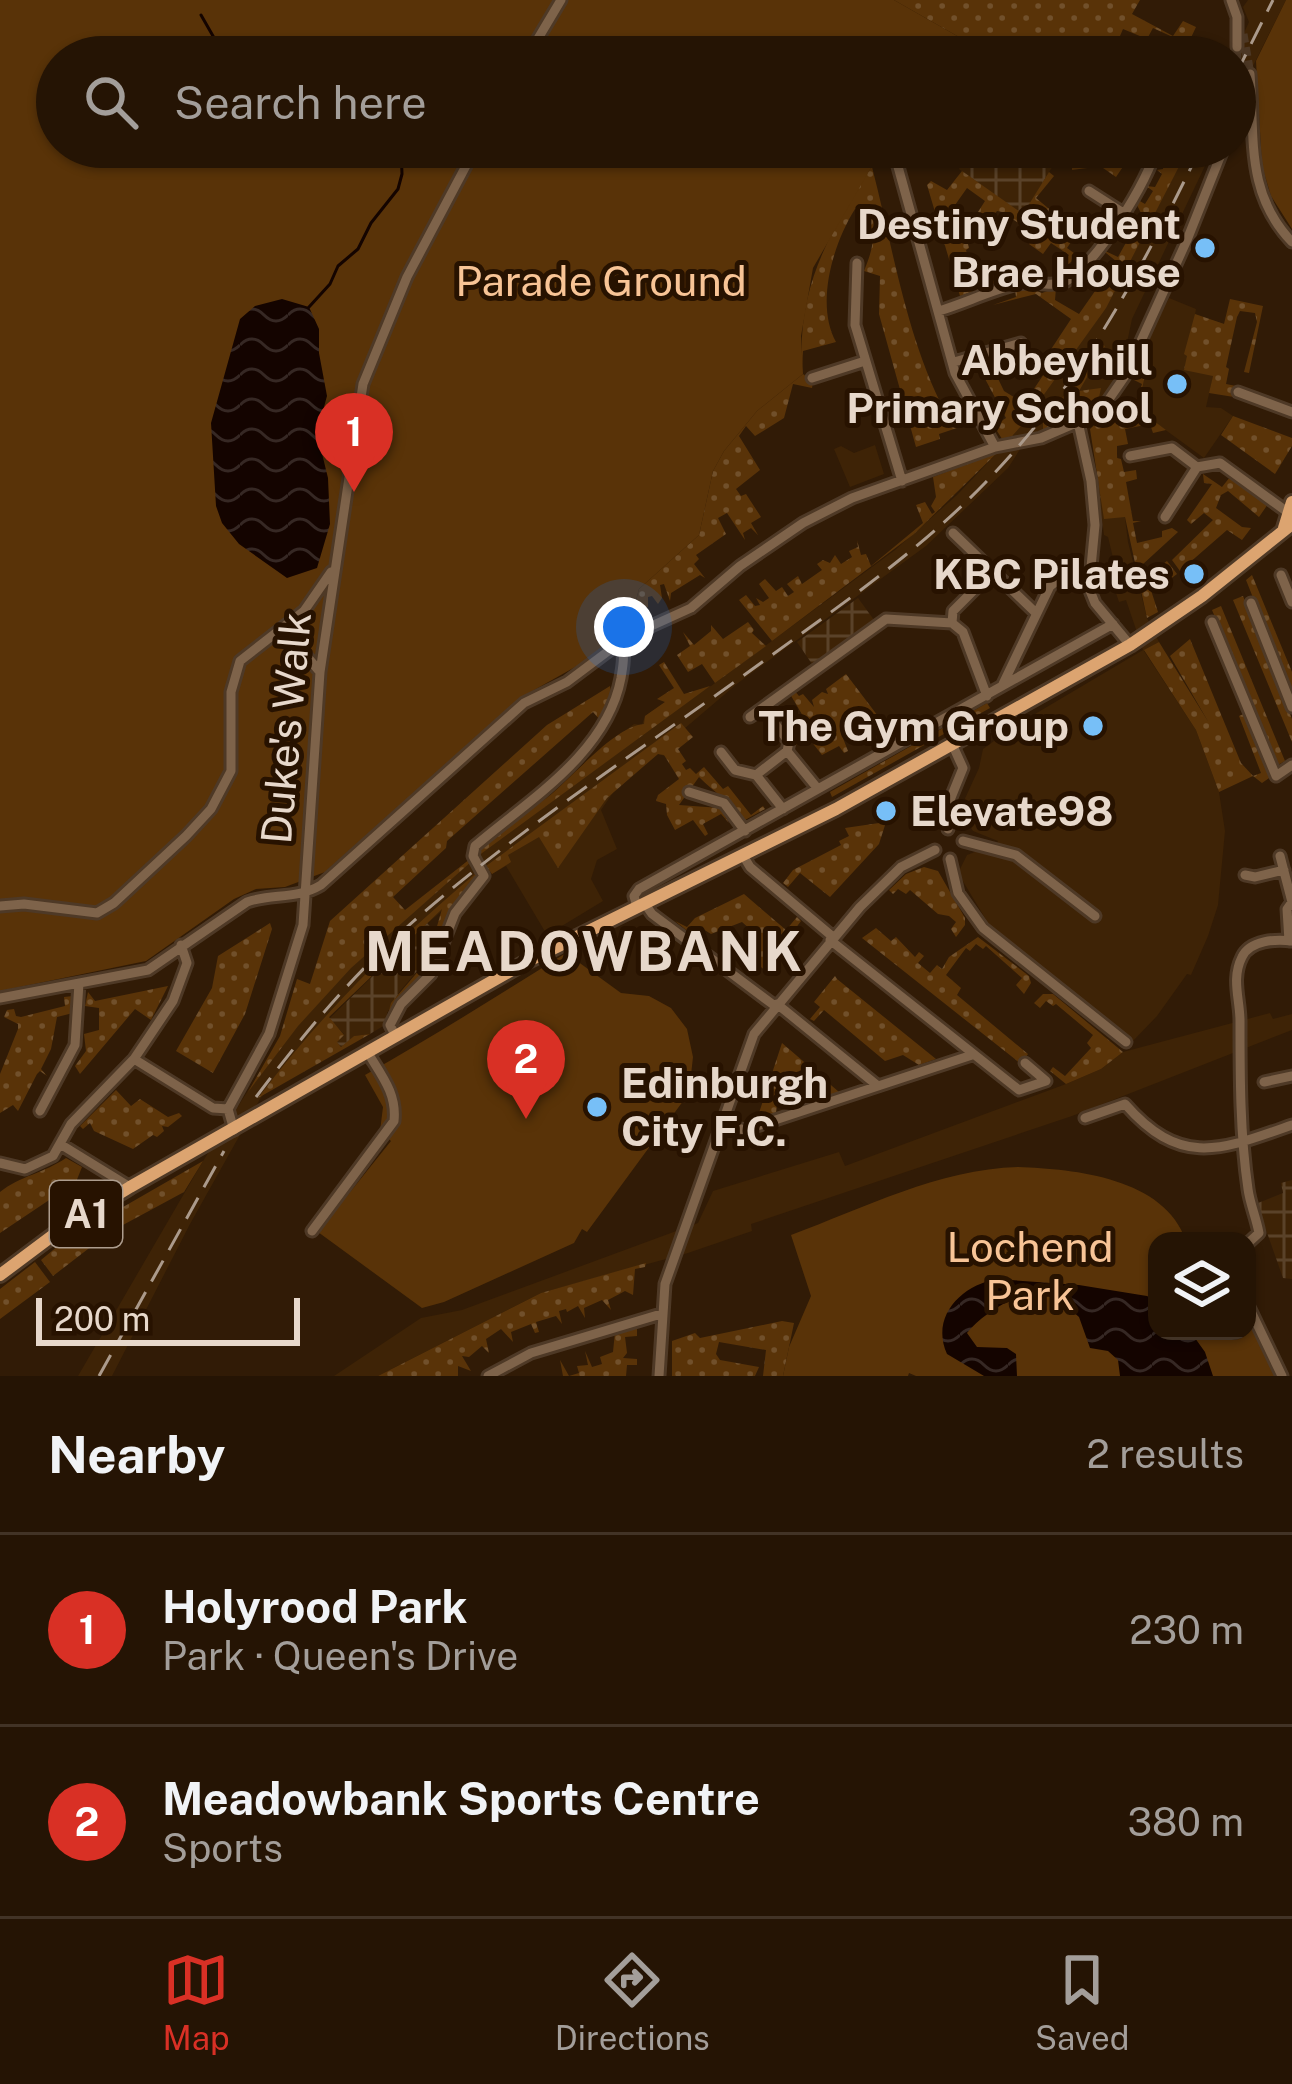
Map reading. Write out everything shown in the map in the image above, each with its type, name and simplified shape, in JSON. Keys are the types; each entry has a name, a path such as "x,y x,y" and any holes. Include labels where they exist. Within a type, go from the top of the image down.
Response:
{"main road":[{"name":"A1","path":"0,1275 60,1230 130,1187 555,946 744,856 953,746 1134,642 1202,596 1289,516"}],"street":[{"path":"540,36 561,0"},
{"path":"1231,0 1243,34"},
{"path":"1237,17 1237,36"},
{"name":"Duke's Walk","path":"228,1109 276,1016 303,925 320,672 363,384 407,277 465,168"},
{"path":"898,168 955,374 995,446"},
{"path":"939,311 1018,284 1066,281 1125,214 1151,168"},
{"path":"0,1012 3,999 148,970 254,899 306,894 321,885 524,703 567,682 619,642 692,608 740,566 816,515 995,446 1041,438 1097,411 1118,388 1187,240 1211,168"},
{"path":"1255,168 1272,218 1292,242"},
{"path":"1089,191 1125,214"},
{"path":"857,263 854,315 902,481"},
{"path":"954,362 1021,343"},
{"path":"993,351 998,366"},
{"path":"812,378 865,361"},
{"path":"1238,392 1292,412"},
{"path":"1078,422 1095,525 1088,574 1093,599 1134,642"},
{"path":"1130,455 1173,448 1196,467 1220,464 1289,516"},
{"path":"1165,517 1196,467"},
{"path":"953,533 1036,614"},
{"path":"0,906 24,904 98,913 186,836 211,809 231,771 231,692 236,669 247,653 304,611 334,567"},
{"path":"952,623 953,611 992,572"},
{"path":"1001,688 1053,582 1088,574"},
{"path":"1281,574 1292,602"},
{"path":"1251,603 1292,707"},
{"path":"750,717 886,619 952,623 965,634 987,696"},
{"path":"1212,622 1276,776 1292,765"},
{"path":"878,1086 634,896 639,889 1113,624"},
{"path":"273,635 304,653 320,672"},
{"path":"396,1037 391,1027 394,1013 431,974 455,913 484,876 474,848 603,727 620,679 624,650 619,642"},
{"path":"763,708 818,789"},
{"path":"953,746 963,768 939,837 958,892 983,928 1126,1042"},
{"path":"756,775 788,751"},
{"path":"721,752 737,771 756,775 783,809"},
{"path":"689,792 724,803 745,831"},
{"path":"659,1376 661,1314 674,1257 754,1034 831,939 901,867 939,837 959,833 962,851 950,859"},
{"path":"963,841 1003,849 1095,916"},
{"path":"744,856 750,868 831,939 972,1055 1019,1090 1046,1081 1025,1064"},
{"path":"1256,1235 1243,1140 1235,986 1244,953 1279,939 1290,941 1287,909 1292,902 1280,856"},
{"path":"1245,875 1255,878 1283,870"},
{"path":"0,1163 25,1169 51,1159 74,1120 134,1059 177,993 188,961 181,945"},
{"path":"40,1112 76,1041 80,983"},
{"path":"312,1232 394,1121 391,1090 368,1054"},
{"path":"720,1124 745,1130 972,1055"},
{"path":"134,1059 213,1108 228,1109 234,1130"},
{"path":"1264,1082 1292,1076"},
{"path":"1085,1118 1125,1104 1142,1124 1189,1149 1201,1150 1292,1125"},
{"path":"60,1144 130,1187"},
{"path":"488,1376 531,1353 661,1314"},
{"path":"1256,1322 1282,1376"}],"shaded area":[{"path":"1248,0 1286,0 1256,60 1256,36 1243,36 1249,22 1243,7"},
{"path":"960,168 1052,168 1023,215"},
{"path":"1176,168 1204,168 1132,319 1128,353 1112,387 1111,405 1128,542 1147,618 1159,642 1144,651 1196,730 1219,792 1225,831 1218,905 1208,936 1191,975 1187,974 1157,1016 1132,1042 991,928 958,873 967,855 994,852 998,841 973,831 963,815 962,805 983,749 994,741 1001,743 1013,727 1143,650 1126,600 1119,602 1108,569 1115,566 1104,535 1099,497 1099,405 1028,437 1008,468 926,546 738,683 684,729 665,756 658,754 619,784 601,810 617,849 597,860 591,879 603,901 547,935 506,866 492,874 485,866 480,870 480,878 391,955 328,1018 260,1099 112,1376 78,1376 203,1161 290,1025 405,911 603,747 634,724 642,725 645,716 668,700 711,686 895,550 957,495 998,452 1003,436 1111,277"},
{"name":"Abbeyhill Primary School","path":"1169,298 1196,309 1195,315 1225,324 1206,407 1221,408 1233,416 1204,458 1138,410 1149,356 1141,354"},
{"path":"875,445 884,474 850,487 834,449 841,446 854,453"},
{"path":"858,598 874,620 812,664 797,642"},
{"path":"427,923 436,933 428,958 400,991 387,1013 388,1023 370,1034 354,1036 342,1047 336,1042 344,1034 329,1019"},
{"path":"1270,1013 1273,1019 1292,1014 1292,1030 1072,1116 751,1224 752,1231 541,1293 378,1376 334,1376 421,1318 462,1310 698,1223 713,1191 839,1152 845,1166 1066,1084 1101,1069 1123,1052"},
{"path":"1292,1180 1292,1279 1283,1278 1258,1203 1283,1193 1281,1183"}],"green space":[{"name":"Parade Ground","path":"0,0 894,0 957,36 36,36 36,168 871,168 813,268 801,336 803,374 757,411 724,451 713,471 699,535 639,589 630,623 584,662 520,698 325,872 234,899 146,961 0,991"},
{"path":"894,0 1140,0 1132,14 1173,36 1153,28 1149,36 1123,29 1120,36 957,36"},
{"path":"1286,0 1292,0 1292,229 1271,196 1262,166 1256,61"},
{"path":"1183,21 1196,27 1192,36 1173,36"},
{"path":"872,168 923,361 950,421 957,420 960,427 939,434 940,439 916,447 879,314 880,276 864,271 871,230 855,209 829,274 827,310 836,342 803,351 802,367 802,335 806,306 835,227"},
{"path":"1178,168 1106,308 1022,425 1002,439 994,426 1006,418 976,362 989,360 1004,391 1021,408 1044,374 1038,369 1071,319 1036,294 993,305 1016,297 1015,290 1026,287 1042,293 1056,288 1055,300 1079,314 1116,261 1101,249 1118,257 1128,239 1118,231 1139,221 1136,203 1145,204 1153,191 1146,186 1155,187 1162,174 1157,170"},
{"path":"962,171 1023,214 1049,172 1054,176 1036,198 1054,213 1050,220 1075,236 1067,248 1078,256 1058,273 1069,255 1051,243 1043,254 1029,244 1032,232 1002,212 997,211 990,220 978,212 985,201 967,188 955,205 974,281 991,278 996,283 960,296 927,185 931,181 947,190"},
{"path":"1230,299 1263,306 1249,373 1244,372 1257,322 1255,313 1240,311 1237,317 1226,367 1226,384 1236,386 1234,397 1209,393 1213,376 1184,370 1195,314 1224,324"},
{"path":"1100,344 1105,346 1079,391 1101,388 1098,402 1043,431 1043,421"},
{"path":"1141,354 1149,356 1138,409 1166,430 1153,433 1150,424 1125,429 1128,444 1117,446 1117,458 1124,472 1136,470 1137,479 1126,482 1133,521 1141,521 1133,523 1137,543 1162,537 1162,531 1172,528 1178,532 1142,565 1146,576 1167,561 1177,574 1157,589 1154,579 1148,581 1158,612 1147,618 1125,517 1104,519 1090,429 1111,405 1117,408 1121,400 1136,401 1142,384 1130,378 1137,365 1146,368 1148,357"},
{"path":"803,374 813,382 812,388 793,384 784,418 755,436 746,426 739,436 760,470 736,489 741,496 746,494 761,517 751,523 758,535 751,528 743,533 745,540 727,513 718,518 726,534 696,555 699,559 694,564 705,578 700,575 671,593 670,601 664,584 660,585 658,604 648,597 648,607 631,621 639,589 699,535 713,471 724,451 757,411"},
{"path":"1233,416 1292,438 1275,474 1221,435"},
{"path":"998,452 914,534 772,641 739,600 746,595 755,606 760,605 756,598 763,602 769,598 759,584 765,579 776,591 782,587 788,596 794,592 787,584 798,576 802,584 822,570 817,564 823,560 830,563 835,555 841,564 852,557 849,551 858,547 857,540 871,566 923,523 916,505 925,502 935,512 931,506 936,497 933,477"},
{"path":"1203,474 1222,487 1230,477 1268,504 1259,517 1228,491 1221,495 1216,508 1251,528 1242,540 1227,530 1180,571 1172,560 1213,520 1204,513 1191,524 1187,520 1212,484 1204,483"},
{"path":"1252,575 1292,672 1292,696 1246,580"},
{"path":"1243,596 1292,719 1292,742 1233,600"},
{"path":"1221,606 1285,761 1278,765 1212,610"},
{"path":"748,622 766,646 715,683 702,664 688,672 677,655 690,646 683,632 694,645 711,631 711,625 723,639"},
{"path":"1190,639 1241,763 1253,776 1219,792 1196,730 1144,650 1159,642 1209,723 1170,656"},
{"path":"664,662 684,694 710,686 478,856 478,848 548,797 607,743 644,724 645,716 665,702 657,699 674,688 659,665"},
{"path":"846,674 887,728 883,730 878,722 850,738 841,733 848,751 844,753 839,746 822,755 807,736 793,748 810,728 790,694 794,690 803,694 814,707 812,700 822,692 828,694 826,689"},
{"path":"610,686 612,698 600,720 593,712 447,841 446,848 393,897 405,910 472,861 351,968 298,1026 248,1092 280,1036 297,979 310,984 330,921 547,725"},
{"path":"987,703 990,708 832,797 830,792"},
{"path":"1246,713 1272,776 1262,783 1253,776 1261,773 1239,716"},
{"path":"681,723 693,737 678,749 686,770 696,774 704,767 723,789 728,786 751,815 765,809 745,820 699,777 679,805 720,808 729,823 721,814 703,824 705,836 693,820 675,830 666,804 656,801 679,779 664,755 658,754 607,798 558,868 539,837 508,855 511,862 492,874 486,866"},
{"path":"886,822 879,844 830,897 800,873 788,887 783,883 793,870 841,845 839,841 849,836 845,828"},
{"path":"924,867 938,871 965,918 956,937 951,929 956,922 949,916 938,914 910,890 906,894 898,889 893,894 889,890 906,874"},
{"path":"480,870 482,874 460,901 430,972 393,1013 387,1018 391,1003 427,961 442,909 329,1017 344,1035 337,1042 341,1047 354,1036 370,1034 258,1098 362,978"},
{"path":"744,894 786,930 797,917 801,921 792,933 795,937 766,971 745,954 754,949 751,930 742,922 711,934 703,929 696,938 675,921 687,927 695,918"},
{"path":"270,923 245,1014 213,1073 176,1051 212,988 218,956"},
{"path":"876,928 891,941 896,937 915,957 919,952 924,956 918,963 930,973 937,965 942,969 949,957 978,937 1029,976 1031,983 1024,994 1016,985 1022,978 986,946 976,944 970,951 966,948 946,975 961,988 957,995 1028,1054 1021,1064 862,938"},
{"path":"566,953 621,993 649,996 671,1008 687,1029 693,1057 689,1093 587,1232 582,1229 574,1243 422,1308 318,1232 391,1141 380,1131 383,1107 365,1075"},
{"path":"835,976 936,1059 919,1065 903,1055 885,1061 824,1010 814,1021 810,1019 820,1007 814,1002"},
{"path":"168,986 151,1020 135,1009 80,1074 75,1066 86,1051 84,1034 99,1030 99,1008 85,1006 88,992 95,1001"},
{"path":"1043,994 1053,994 1123,1052 1101,1069 1066,1084 1050,1071 1053,1067 1065,1076 1091,1048 1087,1043 1093,1035 1056,1004 1046,1001 1040,1008 1034,1003"},
{"path":"73,996 73,1013 57,1017 51,1049 41,1069 47,1076 37,1074 18,1111 13,1105 0,1113 0,1074 18,1029 18,1024 4,1017 7,1010 14,1009 21,1017 65,1006 64,997"},
{"path":"782,1043 839,1092 822,1098 811,1086 778,1096 776,1113 757,1119"},
{"path":"116,1090 131,1106 140,1099 168,1117 182,1116 133,1149 94,1131 90,1123 83,1129 80,1126"},
{"path":"66,1158 82,1167 76,1182 0,1233 0,1192"},
{"path":"203,1161 184,1192 110,1232 53,1276 41,1260 64,1241"},
{"name":"Lochend Park","path":"1018,1167 1091,1175 1139,1190 1159,1203 1181,1232 1148,1232 1148,1340 1256,1340 1256,1333 1277,1376 783,1376 789,1347 811,1296 791,1235 931,1182"},
{"path":"35,1262 50,1282 0,1319 0,1289"},
{"path":"646,1263 635,1269 633,1295 625,1291 608,1300 611,1310 602,1300 584,1308 585,1318 578,1306 559,1311 562,1324 556,1316 536,1322 539,1332 531,1324 511,1332 513,1342 501,1329 486,1339 489,1353 482,1346 469,1357 462,1356 471,1371 458,1366 458,1376 378,1376 541,1293"},
{"path":"782,1321 794,1323 783,1376 763,1376 766,1350 719,1342 716,1354 720,1360 759,1367 755,1376 672,1376 672,1341 695,1333 700,1338"},
{"path":"637,1325 637,1336 625,1337 623,1358 637,1359 637,1365 627,1365 626,1376 569,1376 579,1373 577,1366 588,1365 585,1351 592,1367 602,1364 600,1357 613,1352 615,1332"}],"water":[{"path":"282,299 309,307 319,329 327,396 317,433 328,478 330,524 317,568 287,578 239,544 222,523 216,506 211,423 240,319 255,306"},
{"path":"984,1282 1079,1285 1147,1296 1148,1340 1196,1340 1213,1376 1120,1376 1118,1360 1108,1351 1090,1348 1079,1317 1071,1310 1072,1298 1046,1291 1001,1305 967,1333 977,1347 1007,1348 1016,1354 1017,1376 984,1376 947,1354 943,1327 961,1295"}],"waterway":[{"path":"201,15 213,36"},
{"path":"309,307 330,284 338,266 358,249 371,223 398,189 402,168"}],"railway":[{"path":"1255,36 1273,0"},
{"path":"256,1097 346,987 449,891 879,576 985,483 1081,365 1190,168"},
{"path":"99,1376 224,1151"}],"place":[{"name":"Destiny Student Brae House","path":"1205,248"},
{"name":"Abbeyhill Primary School","path":"1177,384"},
{"name":"Holyrood Park","path":"354,492"},
{"name":"KBC Pilates","path":"1194,574"},
{"name":"The Gym Group","path":"1093,726"},
{"name":"Elevate98","path":"886,811"},
{"name":"Edinburgh City F.C.","path":"597,1107"},
{"name":"Meadowbank Sports Centre","path":"526,1119"}],"district":[{"name":"MEADOWBANK","path":"585,952"}]}
